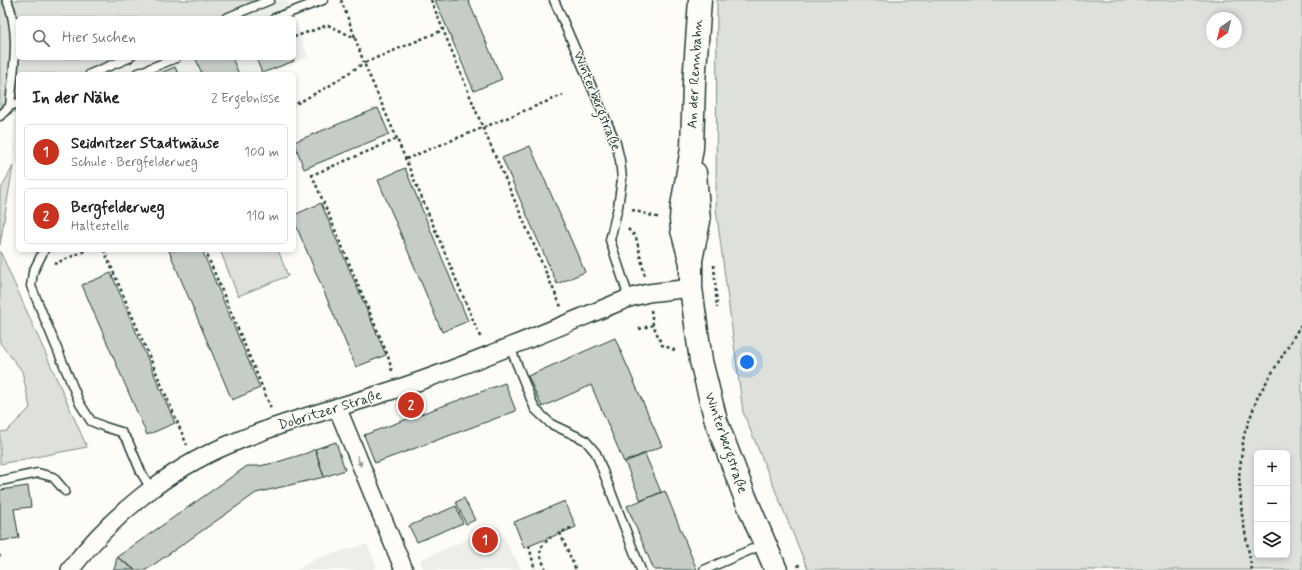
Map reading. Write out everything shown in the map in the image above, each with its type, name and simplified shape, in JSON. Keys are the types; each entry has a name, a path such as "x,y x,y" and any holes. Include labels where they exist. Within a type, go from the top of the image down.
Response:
{"main road":[{"name":"An der Rennbahn","path":"691,288 691,263 699,220 692,148 694,83 700,0"},
{"name":"An der Rennbahn","path":"691,263 685,246 681,220 692,148"},
{"name":"Winterbergstraße","path":"691,288 701,361 716,421 764,544 776,570"}],"street":[{"name":"Dobritzer Straße","path":"70,570 109,526 151,489 196,460 229,444 277,426 374,397 510,348 629,298 648,293 691,288"},
{"path":"337,407 404,570"}],"lane":[{"path":"0,116 14,104 16,46 10,8 7,0"},
{"path":"231,16 270,0"},
{"path":"281,16 323,0"},
{"name":"Winterbergstraße","path":"554,0 616,143 622,179 618,207 610,240 629,298"},
{"path":"95,72 124,60"},
{"path":"141,72 171,60"},
{"path":"43,252 33,272 31,286 80,404 91,420 105,427 121,432 128,441 141,472 151,489"},
{"path":"510,348 535,409 551,424 585,440 596,453 641,570"},
{"path":"0,481 38,473 53,477 64,491"},
{"path":"704,570 764,544"}],"path":[{"path":"341,0 364,63 406,159 488,356"},
{"path":"431,0 483,128 567,324"},
{"path":"296,37 328,25 355,38"},
{"path":"296,104 329,86 364,63 443,30"},
{"path":"406,159 563,95"},
{"path":"394,375 388,356 312,175 397,139"},
{"path":"618,207 661,219 681,220"},
{"path":"33,272 81,252"},
{"path":"105,252 184,439"},
{"path":"206,252 266,395 277,426"},
{"path":"714,260 718,314"},
{"path":"1252,570 1241,509 1239,476 1244,436 1258,396 1302,323"},
{"path":"639,329 653,325"},
{"path":"572,528 560,534 576,570"},
{"path":"546,570 540,554 542,545 551,537"},
{"path":"529,546 535,570"},
{"path":"797,563 800,570"}],"shaded area":[{"path":"0,0 269,0 233,16 16,16 16,60 132,60 106,72 16,72 16,111 0,119"},
{"path":"269,0 287,0 293,16 233,16"},
{"path":"717,0 1302,0 1302,570 808,570 743,412 716,209"},
{"path":"296,24 308,57 269,72 106,72 132,60 296,60"},
{"path":"16,111 16,165 13,166"},
{"path":"13,166 0,245 0,191"},
{"path":"0,251 87,447 0,464 0,432 7,431 30,408 22,371 0,343"},
{"path":"221,252 279,252 288,276 238,296"},
{"path":"497,523 521,570 424,570 420,560 498,526"},
{"path":"367,544 377,567 371,570 296,570 320,557"}],"building":[{"path":"435,0 468,0 502,79 474,91"},
{"path":"196,60 233,60 238,72 201,72"},
{"path":"257,60 294,60 265,72 262,72"},
{"path":"175,67 177,72 163,72"},
{"path":"378,108 389,134 304,169 296,147 296,141"},
{"path":"530,146 585,272 557,284 502,158"},
{"path":"405,168 468,321 442,332 378,180"},
{"path":"321,203 386,355 356,367 296,226 296,214"},
{"path":"169,252 203,252 260,388 232,400"},
{"path":"111,273 175,423 147,435 82,285"},
{"path":"615,338 662,446 624,462 591,385 542,407 528,376"},
{"path":"505,383 516,411 375,463 364,435"},
{"path":"336,442 345,470 324,477 315,449"},
{"path":"315,449 324,477 256,493 146,570 135,570 117,557 247,466 259,466 274,463 307,453"},
{"path":"645,454 661,492 641,501 625,462"},
{"path":"28,486 31,507 14,509 19,538 0,541 0,490"},
{"path":"665,491 697,570 654,570 627,506"},
{"path":"464,498 475,520 466,524 456,502"},
{"path":"565,501 576,527 524,548 514,522"},
{"path":"456,506 463,523 417,542 409,526"},
{"path":"117,557 135,570 113,570"}],"place":[{"name":"Bergfelderweg","path":"411,405"},
{"name":"Seidnitzer Stadtmäuse","path":"485,540"}]}
